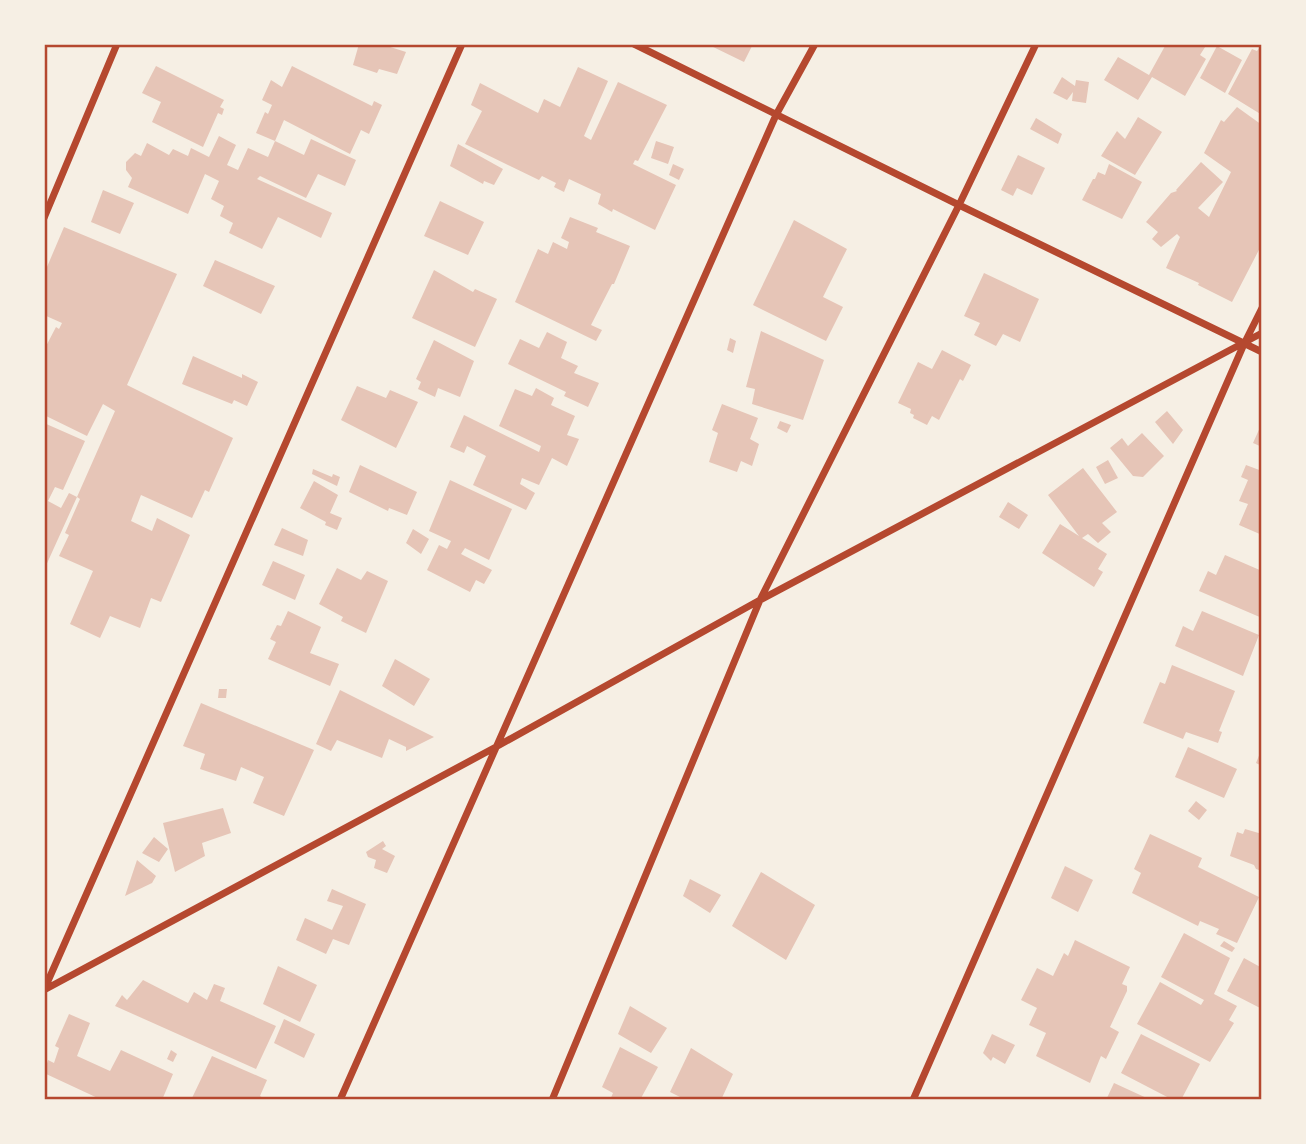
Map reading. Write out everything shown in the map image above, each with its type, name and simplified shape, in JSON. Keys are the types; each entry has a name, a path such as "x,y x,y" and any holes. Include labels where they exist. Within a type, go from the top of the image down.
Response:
{"street":[{"path":"44,218 117,44"},
{"path":"44,990 462,44"},
{"path":"634,44 1262,352"},
{"path":"340,1100 776,115 815,44"},
{"path":"554,1099 760,600 959,205 1036,44"},
{"path":"913,1100 1244,344 1262,309"},
{"path":"44,990 494,748 760,600 1262,333"}],"building":[{"path":"359,44 381,44 406,52 397,74 379,69 377,73 353,65"},
{"path":"707,44 753,44 744,62"},
{"path":"1161,44 1207,44 1200,55 1206,59 1185,96 1152,77 1138,100 1104,80 1118,57 1149,75 1165,46"},
{"path":"1262,44 1262,115 1228,94 1252,49 1257,51"},
{"path":"1217,46 1242,60 1225,93 1200,78"},
{"path":"156,66 224,100 220,107 224,109 222,115 218,113 203,147 152,122 161,102 142,93"},
{"path":"292,66 372,106 374,101 382,105 369,134 361,130 350,154 284,120 275,141 256,133 265,112 268,114 272,105 262,100 271,80 282,87"},
{"path":"578,67 608,81 584,136 591,140 618,82 667,105 638,161 635,160 633,164 676,185 655,230 598,204 601,194 569,179 564,192 554,187 556,183 542,176 539,180 465,144 482,111 471,105 480,83 538,113 544,99 560,107"},
{"path":"1062,77 1075,86 1076,80 1089,82 1086,103 1072,101 1073,92 1067,100 1053,93"},
{"path":"1237,107 1262,125 1262,244 1232,302 1166,268 1180,237 1177,234 1161,247 1152,239 1158,232 1146,222 1201,162 1223,182 1198,208 1209,217 1231,172 1204,153 1221,120 1224,122"},
{"path":"1138,117 1162,132 1135,175 1101,156 1117,131 1125,139"},
{"path":"1036,118 1062,134 1058,144 1030,129"},
{"path":"219,136 236,145 227,165 238,170 248,148 268,157 275,141 304,155 311,139 356,160 345,186 318,174 306,198 260,176 257,179 332,213 321,238 278,217 262,249 229,233 233,223 220,216 224,206 211,199 219,181 205,174 188,214 128,187 132,178 126,170 126,162 135,153 141,156 147,143 169,155 173,149 188,156 191,148 209,157"},
{"path":"656,141 674,147 668,164 651,158"},
{"path":"458,144 503,169 494,185 484,181 483,184 450,166"},
{"path":"1018,155 1045,168 1032,195 1017,188 1013,196 1001,190"},
{"path":"673,164 684,169 679,180 669,175"},
{"path":"1109,164 1142,182 1122,219 1082,200 1098,172 1105,175"},
{"path":"103,190 134,203 120,234 91,222"},
{"path":"440,201 484,222 468,255 424,236"},
{"path":"570,217 598,228 596,232 630,246 614,284 591,325 602,330 596,341 515,302 538,249 548,254 553,242 567,249 569,242 561,238"},
{"path":"794,220 847,249 823,297 843,307 826,341 753,305"},
{"path":"64,227 177,274 127,385 233,438 209,492 205,490 192,518 141,495 131,521 152,531 157,518 190,535 161,602 151,598 140,628 110,616 100,638 70,624 93,571 59,556 69,535 65,533 80,499 77,497 115,411 103,404 87,436 44,415 44,350 56,327 59,329 62,323 44,315 44,274"},
{"path":"215,260 275,286 261,314 203,286"},
{"path":"434,270 473,292 475,289 497,299 475,347 412,318"},
{"path":"984,273 1039,299 1020,342 1003,334 996,346 974,335 980,323 964,316"},
{"path":"761,331 824,360 803,420 752,404 755,389 746,387"},
{"path":"547,332 567,342 561,358 578,366 574,373 599,383 588,407 564,396 566,392 508,364 520,339 539,348"},
{"path":"730,338 736,341 733,353 727,350"},
{"path":"434,340 474,361 460,397 438,388 435,397 418,389 421,382 416,379"},
{"path":"942,350 971,365 963,381 960,379 939,420 932,416 927,425 913,418 911,409 898,403 918,362 932,369"},
{"path":"193,356 242,378 242,374 258,382 247,406 234,400 232,404 182,384"},
{"path":"357,386 386,398 390,390 418,402 396,448 341,420"},
{"path":"536,388 554,398 551,405 575,416 567,435 579,439 567,466 552,458 539,485 522,478 520,484 535,493 526,510 473,485 486,456 467,446 464,453 450,447 464,415 539,452 541,446 499,426 515,389 532,396"},
{"path":"722,404 758,418 750,439 759,444 752,466 741,461 737,472 709,462 718,433 712,430"},
{"path":"1167,411 1183,430 1173,444 1155,422"},
{"path":"780,421 791,425 787,433 777,428"},
{"path":"44,423 85,441 63,490 55,487 48,501 61,508 69,493 77,497 44,570"},
{"path":"1262,423 1262,447 1253,443"},
{"path":"1142,433 1164,456 1143,477 1133,476 1110,448 1122,438 1128,446"},
{"path":"1108,460 1118,478 1105,484 1096,467"},
{"path":"360,465 417,492 407,515 389,508 388,511 349,492"},
{"path":"1246,465 1262,471 1262,535 1239,525 1248,504 1239,501 1248,480 1241,477"},
{"path":"1083,468 1117,512 1102,523 1111,532 1098,543 1088,534 1082,538 1107,554 1098,569 1103,572 1094,587 1042,553 1060,524 1079,536 1048,495"},
{"path":"313,469 332,477 333,474 340,477 337,486 312,474"},
{"path":"450,480 512,509 489,560 465,548 461,554 492,570 484,584 476,580 470,592 427,570 439,545 447,549 451,541 429,531"},
{"path":"314,481 338,495 330,513 342,518 337,530 300,508"},
{"path":"1008,502 1028,515 1019,529 999,517"},
{"path":"282,528 308,540 303,556 274,545"},
{"path":"413,529 429,539 421,554 406,543"},
{"path":"1225,555 1262,571 1262,618 1199,591 1208,571 1216,575"},
{"path":"273,561 305,575 295,600 262,585"},
{"path":"337,568 361,580 367,571 388,581 366,633 341,621 343,617 319,604"},
{"path":"288,611 321,627 310,653 339,664 330,686 268,659 276,642 270,639 277,625 281,626"},
{"path":"1202,611 1259,635 1243,676 1175,646 1183,626 1193,631"},
{"path":"395,659 430,679 414,706 382,686"},
{"path":"1172,665 1235,691 1219,731 1222,732 1218,743 1186,732 1183,739 1143,723 1160,682 1165,684"},
{"path":"219,689 227,689 226,698 218,698"},
{"path":"340,690 434,737 406,751 406,747 389,739 382,758 337,740 331,751 316,744"},
{"path":"201,703 314,750 284,816 253,803 264,777 241,767 236,781 200,769 205,754 183,746"},
{"path":"1188,747 1237,769 1224,798 1175,777"},
{"path":"1262,748 1262,766 1256,763"},
{"path":"1196,801 1207,810 1199,820 1188,811"},
{"path":"223,808 231,833 202,843 205,856 175,872 163,823"},
{"path":"1245,829 1262,834 1262,871 1230,856 1237,832 1243,834"},
{"path":"1150,834 1202,858 1198,867 1259,897 1237,943 1216,934 1219,929 1200,921 1198,926 1132,893 1141,873 1134,869"},
{"path":"154,837 168,849 159,862 142,853"},
{"path":"383,841 386,846 382,849 395,856 387,873 374,868 376,860 368,857 366,852"},
{"path":"137,860 156,876 152,883 125,896"},
{"path":"1065,866 1093,880 1078,912 1051,898"},
{"path":"761,872 815,905 786,960 732,926"},
{"path":"690,879 721,895 710,913 683,896"},
{"path":"332,889 366,904 349,945 333,939 326,954 296,940 305,918 332,930 343,906 327,901"},
{"path":"1184,933 1230,958 1214,994 1237,1006 1229,1020 1234,1023 1210,1062 1137,1024 1160,982 1201,1005 1204,1000 1161,977"},
{"path":"1075,940 1130,967 1122,984 1127,986 1127,991 1110,1027 1119,1032 1106,1059 1101,1056 1090,1083 1036,1056 1046,1033 1029,1025 1037,1008 1021,1000 1037,968 1053,976 1064,953 1068,956"},
{"path":"1224,941 1235,948 1232,952 1220,946"},
{"path":"1244,958 1262,968 1262,1009 1227,991"},
{"path":"278,966 317,985 300,1022 263,1004"},
{"path":"143,980 188,1003 194,992 207,1000 214,984 225,988 220,1001 276,1026 256,1069 115,1006 122,995 127,1000"},
{"path":"630,1006 667,1028 651,1053 618,1034"},
{"path":"69,1014 90,1023 77,1056 110,1071 121,1050 173,1074 162,1100 102,1100 44,1073 48,1060 54,1063 59,1048 55,1046"},
{"path":"284,1019 315,1034 304,1058 274,1043"},
{"path":"992,1034 1015,1045 1005,1064 993,1057 991,1061 983,1053"},
{"path":"1141,1034 1200,1064 1181,1100 1173,1100 1121,1073"},
{"path":"620,1047 658,1067 640,1100 610,1100 613,1093 602,1087"},
{"path":"691,1048 733,1074 721,1100 686,1100 670,1092"},
{"path":"171,1050 177,1054 173,1062 167,1059"},
{"path":"212,1056 267,1080 260,1096 262,1100 192,1098"},
{"path":"1114,1083 1151,1100 1106,1100"}]}
